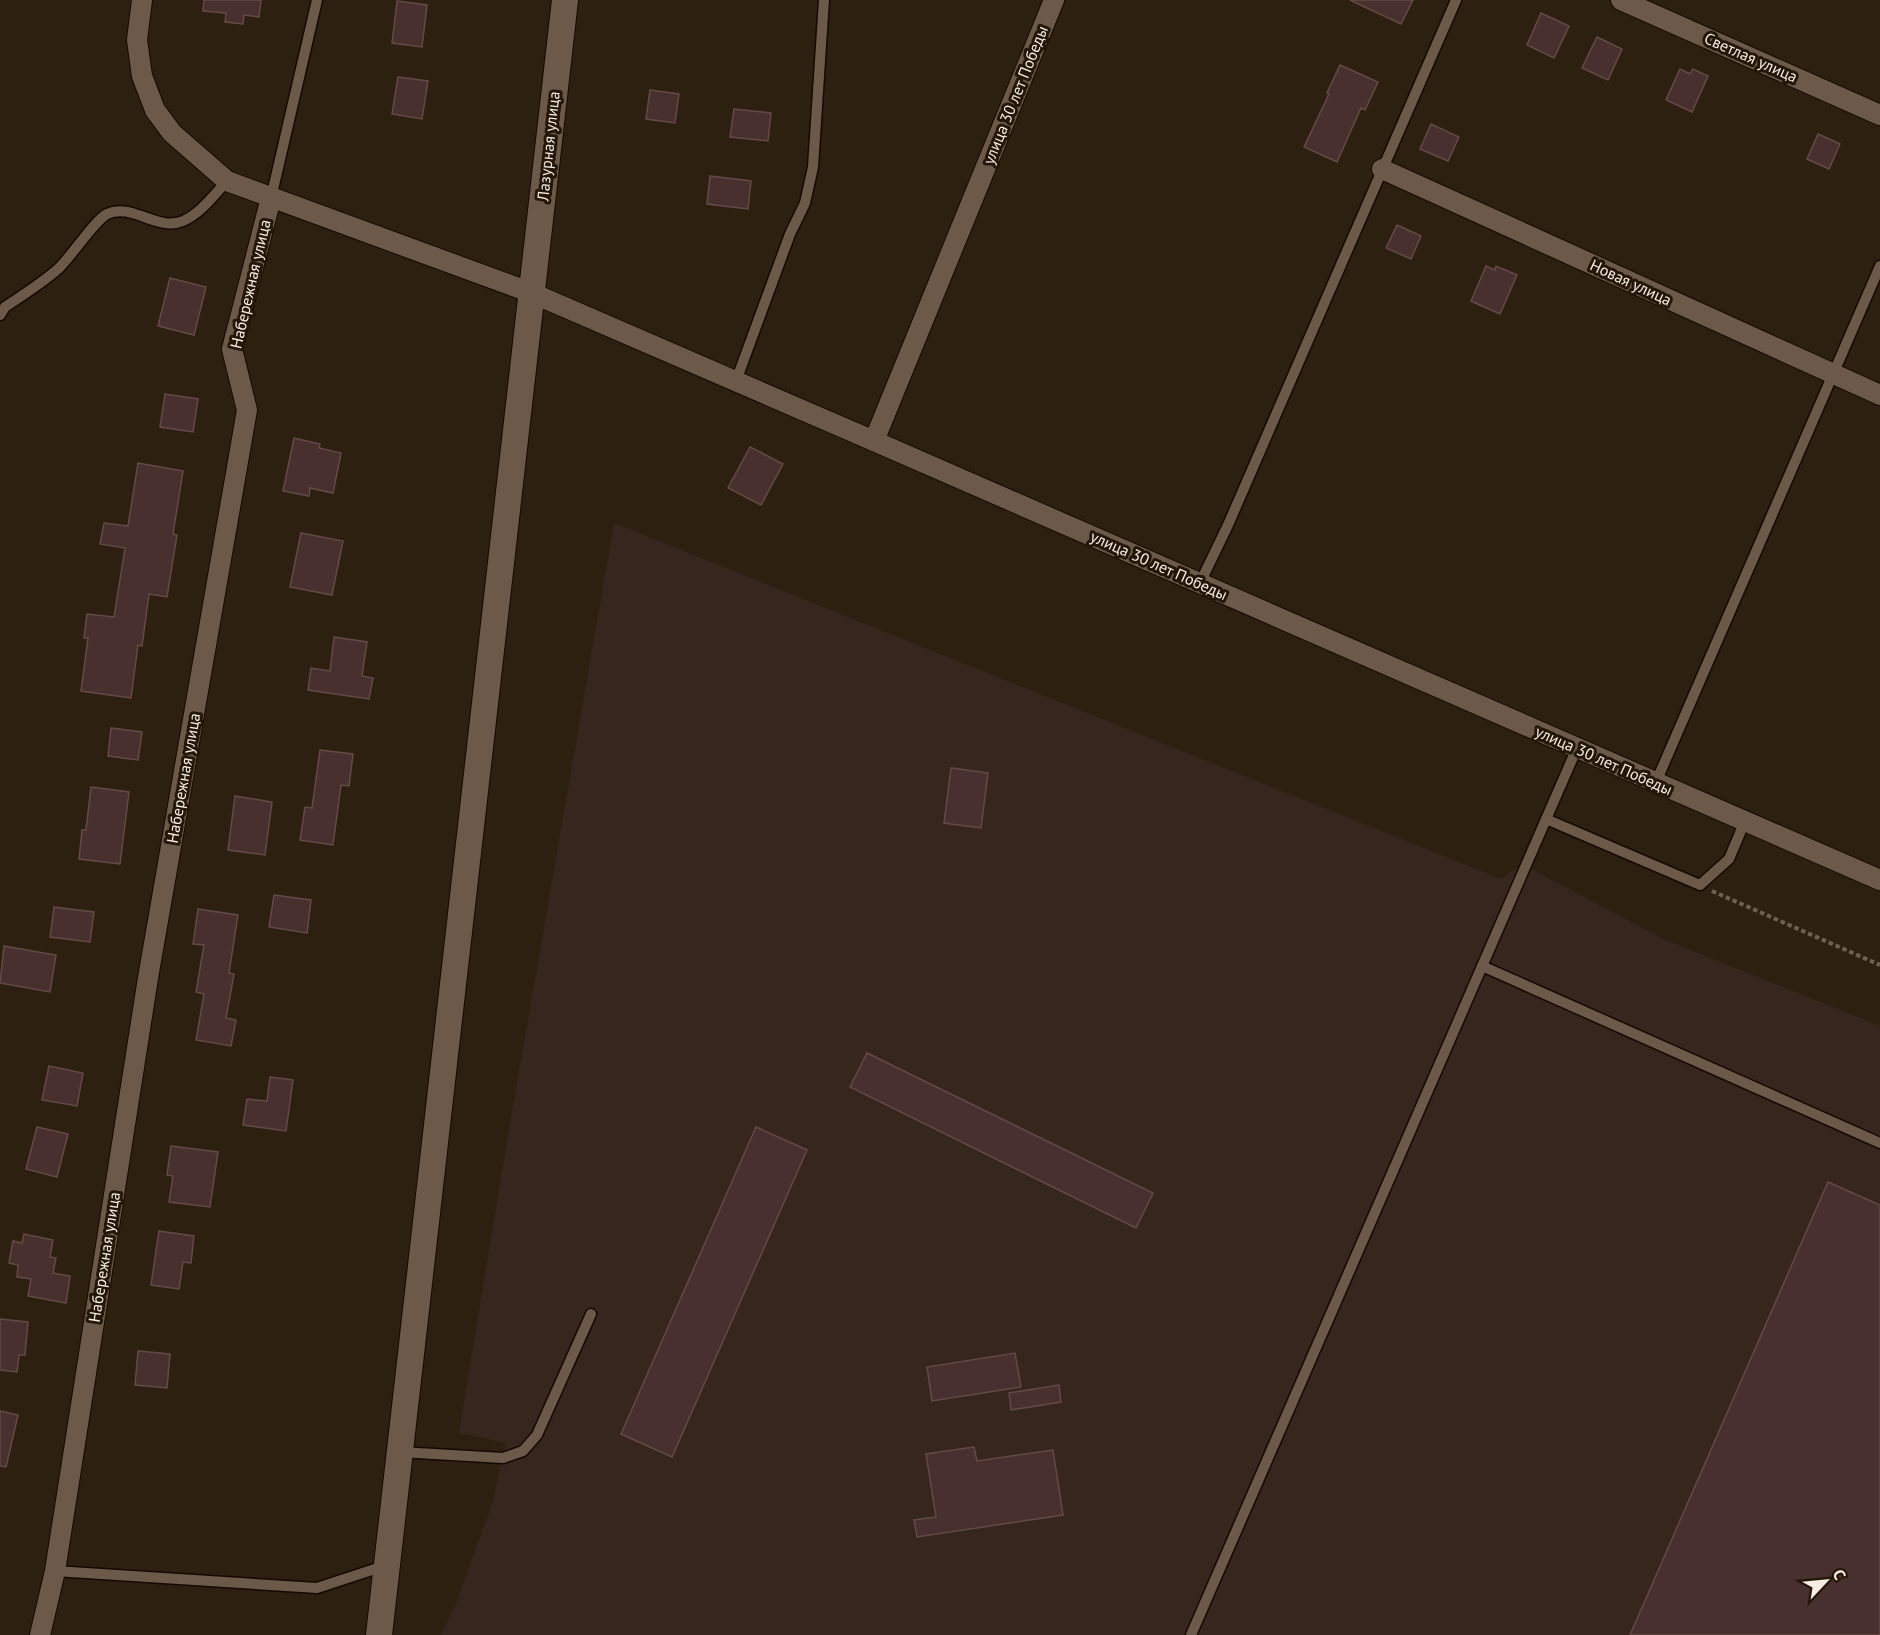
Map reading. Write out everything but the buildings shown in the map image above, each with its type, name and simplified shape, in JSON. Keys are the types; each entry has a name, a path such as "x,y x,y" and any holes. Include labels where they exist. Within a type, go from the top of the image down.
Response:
{"street":[{"path":"142,0 137,40 142,76 155,110 172,133 227,182 271,198"},
{"name":"Лазурная улица","path":"379,1635 565,0"},
{"name":"улица 30 лет Победы","path":"1054,0 874,441 1880,880"},
{"name":"Светлая улица","path":"1621,0 1880,115"},
{"name":"Новая улица","path":"1383,169 1880,395"},
{"name":"Набережная улица","path":"40,1635 55,1571 148,978 248,410 232,349 271,198 532,293 874,441"}],"lane":[{"path":"271,198 317,0"},
{"path":"736,381 790,234 805,203 813,167 824,0"},
{"path":"1200,583 1456,0"},
{"path":"0,315 5,307 58,269 105,215 116,211 133,213 165,224 181,222 193,216 227,182"},
{"path":"1656,782 1880,266"},
{"path":"1191,1635 1577,748"},
{"path":"1546,819 1700,885 1729,859 1745,821"},
{"path":"1482,966 1880,1143"},
{"path":"400,1452 503,1458 523,1451 537,1435 591,1314"},
{"path":"55,1571 317,1588 387,1565"}],"path":[{"path":"1700,885 1880,965"}],"shaded area":[{"path":"614,523 1501,879 1522,864 1663,939 1880,1026 1880,1635 441,1635 455,1606 493,1501 506,1443 459,1433"}]}
